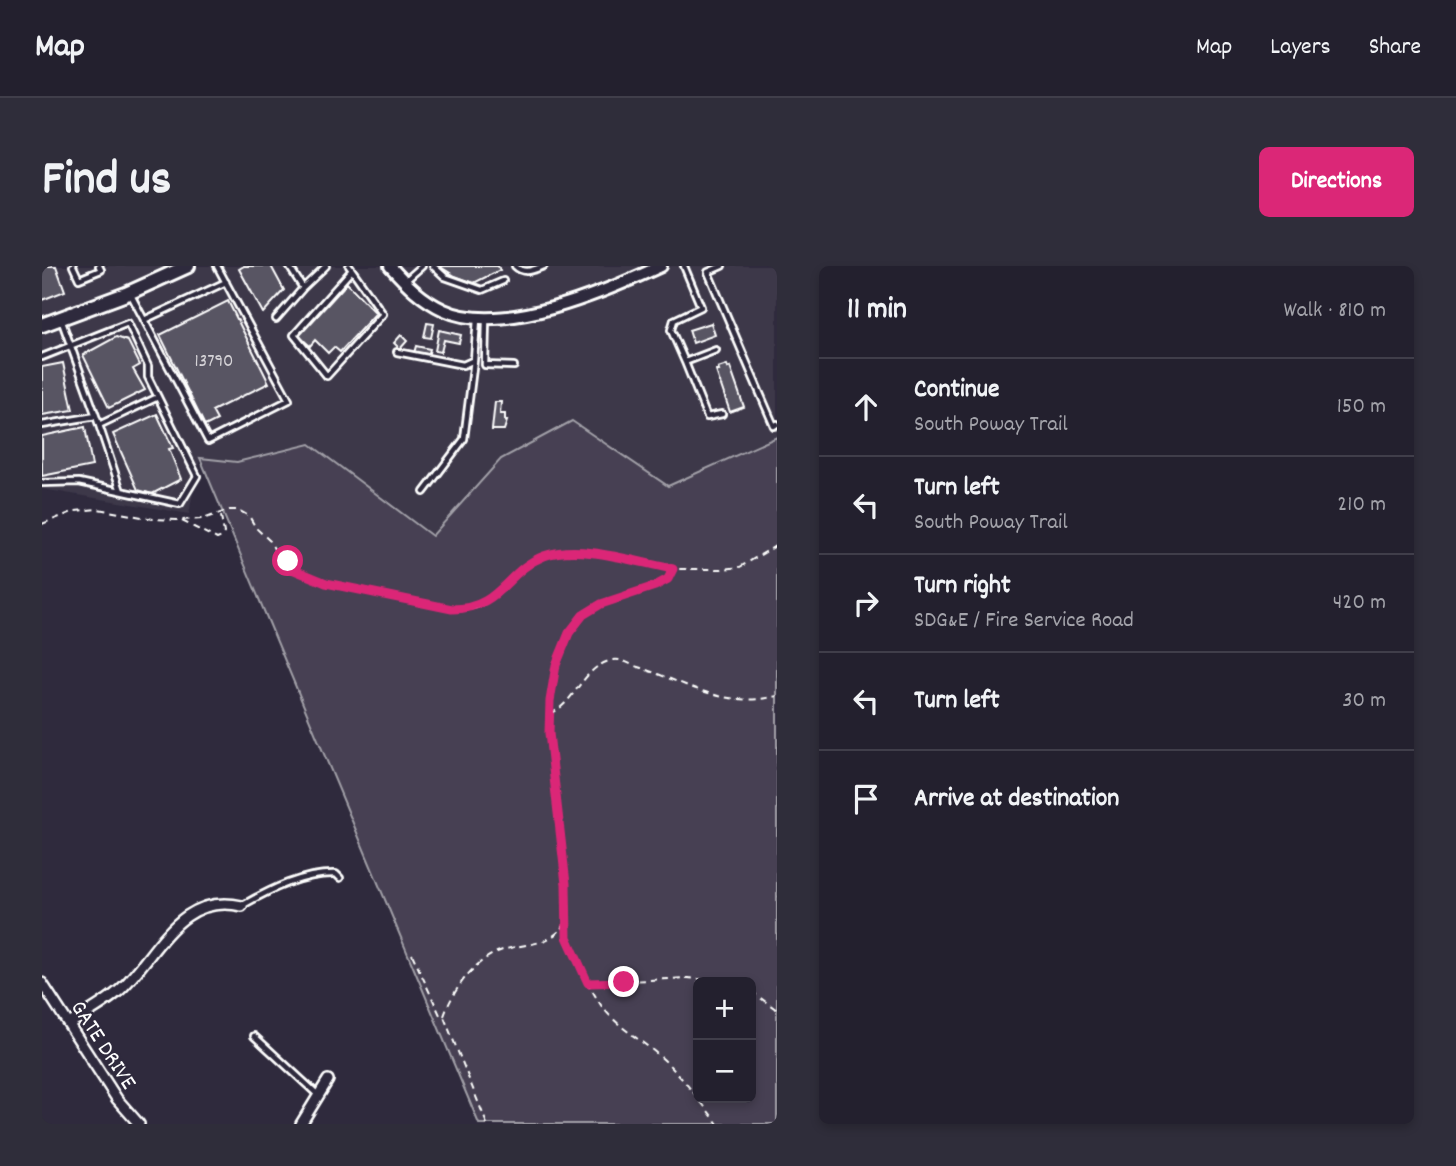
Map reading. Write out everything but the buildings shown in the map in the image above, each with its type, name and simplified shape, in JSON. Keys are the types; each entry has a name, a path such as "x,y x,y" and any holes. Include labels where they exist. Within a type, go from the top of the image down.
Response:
{"main road":[{"path":"42,325 129,293 188,266"}],"street":[{"path":"390,266 420,296 446,311 482,319 519,316 574,300 627,282 661,266"},
{"path":"69,1024 119,991 173,927 185,917 215,904 242,905"},
{"name":"GATE DRIVE","path":"42,983 117,1099 139,1124"},
{"path":"301,1124 328,1080"}],"lane":[{"path":"74,266 79,279 101,270 99,266"},
{"path":"129,293 208,441 289,400 217,266"},
{"path":"289,266 303,288"},
{"path":"276,319 326,266"},
{"path":"404,282 422,266"},
{"path":"433,266 445,276 482,290 503,281"},
{"path":"515,266 523,272 530,272 544,266"},
{"path":"684,266 701,307 674,320 671,330 707,417 722,414"},
{"path":"722,266 708,272 774,426 777,424"},
{"path":"350,268 383,314 327,376 294,335 350,268"},
{"path":"144,320 226,282"},
{"path":"60,318 122,492"},
{"path":"424,492 464,439 482,319"},
{"path":"482,319 485,365 514,366"},
{"path":"42,357 128,323 148,366 148,377 197,476 180,504 79,481 42,483"},
{"path":"685,362 716,350"},
{"path":"397,352 463,365 474,360"},
{"path":"99,425 158,397"},
{"path":"42,425 96,416"},
{"path":"242,905 309,876 336,874 340,878"},
{"path":"254,1036 318,1095"}],"path":[{"path":"42,524 75,510 98,509 152,519 181,520 238,510 249,516 256,528 270,541 276,553 288,561 292,569 304,575 348,588 452,609 470,609 483,604 529,565 554,553 581,551 673,569 740,567 777,545"},
{"path":"181,520 217,539 224,533 221,514"},
{"path":"673,569 668,579 655,586 601,604 583,615 569,633 556,665 550,701 549,733 566,884 567,937 602,1007 629,1034 663,1059 718,1124"},
{"path":"549,715 560,710 594,667 616,659 658,672 700,692 734,699 758,700 777,696"},
{"path":"444,1017 448,1004 479,963 489,955 548,940 565,925"},
{"path":"412,954 440,1015 444,1017 487,1124"},
{"path":"588,983 693,978"},
{"path":"756,995 777,1010"}],"shaded area":[{"path":"42,266 777,266 777,437 668,486 572,421 501,459 432,536 310,444 237,462 200,458 189,514 42,489"},
{"path":"572,421 668,486 777,437 777,1124 479,1124 200,458 237,462 310,444 432,536 501,459"}],"route":[{"path":"288,561 292,569 326,583 452,609 470,609 483,604 540,557 554,553 581,551 673,569 668,579 655,586 601,604 583,615 569,633 556,665 550,701 549,733 566,884 567,937 588,983 624,982"}]}
